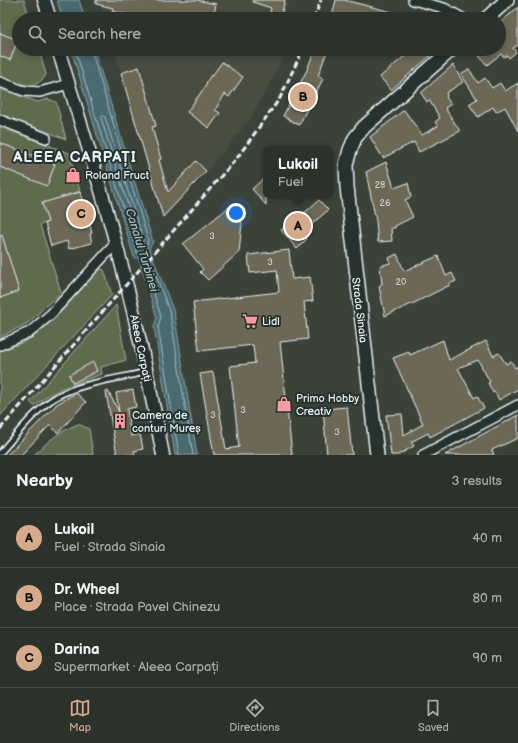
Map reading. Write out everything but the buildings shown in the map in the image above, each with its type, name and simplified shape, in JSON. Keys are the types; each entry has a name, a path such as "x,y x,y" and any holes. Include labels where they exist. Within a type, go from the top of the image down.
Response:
{"main road":[{"path":"494,12 507,0"},
{"name":"Strada Sinaia","path":"377,455 352,240 346,165 355,138 364,126 444,56"}],"street":[{"path":"44,0 48,12"},
{"path":"413,0 444,8 451,12"},
{"name":"Aleea Carpați","path":"60,56 116,243 147,372 163,455"},
{"path":"0,82 24,91 40,92 69,84"},
{"path":"0,120 46,138"},
{"path":"0,345 30,332 51,314 116,243"},
{"path":"423,455 518,405"}],"lane":[{"path":"0,454 16,434 40,409 63,393 90,385 147,372"}],"shaded area":[{"path":"99,0 288,0 285,12 103,12"},
{"path":"116,56 284,56 251,117 219,157 163,217"}],"green space":[{"path":"0,0 24,0 28,12 12,12 12,56 41,56 46,75 42,80 31,85 13,82 0,77"},
{"path":"0,89 38,102 48,99 56,102 66,139 0,114"},
{"path":"0,127 69,153 80,191 60,197 48,222 40,225 61,292 28,323 0,337"},
{"path":"101,269 104,270 112,295 0,416 0,351 17,345 34,336 58,314"},
{"path":"116,305 126,360 101,367 102,374 63,388 49,395 34,406 30,402"},
{"path":"78,424 89,429 93,455 34,455 54,437"}],"water":[{"path":"57,0 79,0 83,12 61,12"},
{"name":"Canalul Turbinei","path":"73,56 96,56 153,242 149,248 174,312 197,455 175,455 154,326 157,318 139,259 134,257"}],"railway":[{"path":"317,12 321,0"},
{"path":"0,429 237,158 280,98 300,56"}],"place":[{"name":"Dr. Wheel","path":"303,97"},
{"name":"Roland Fruct","path":"73,175"},
{"name":"Darina","path":"81,214"},
{"name":"Lukoil","path":"298,226"},
{"name":"Lidl","path":"250,321"},
{"name":"Primo Hobby Creativ","path":"284,404"},
{"name":"Camera de conturi Mureș","path":"120,421"}],"district":[{"name":"ALEEA CARPAȚI","path":"75,157"}]}
